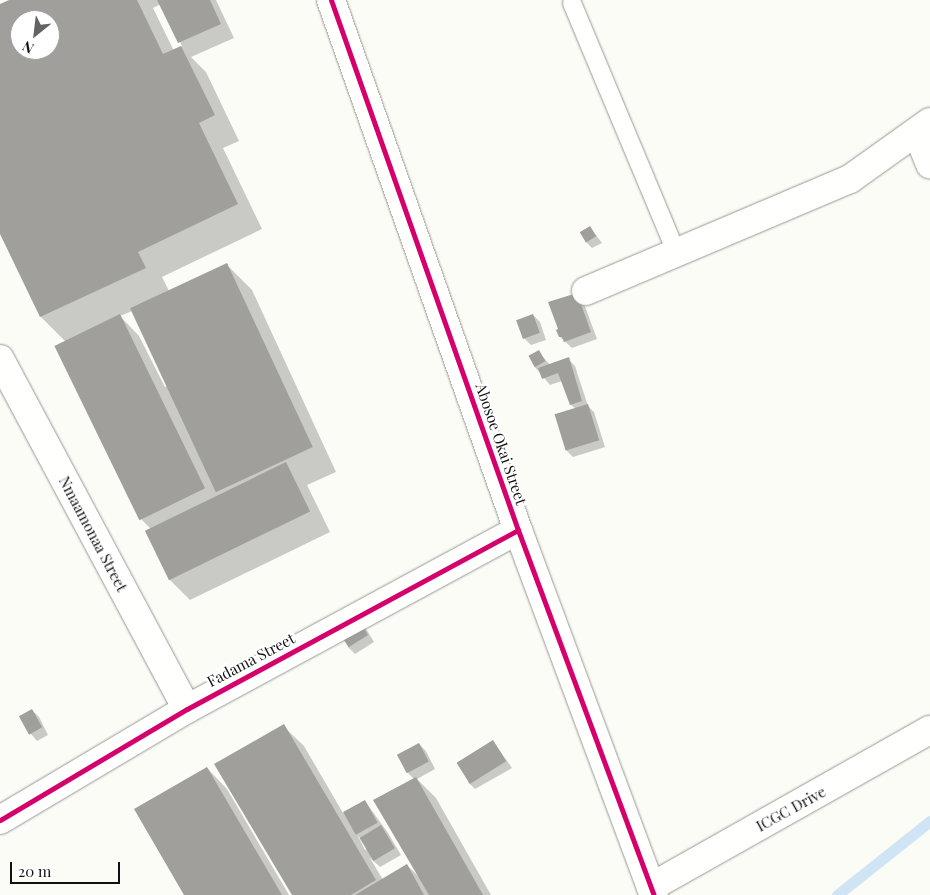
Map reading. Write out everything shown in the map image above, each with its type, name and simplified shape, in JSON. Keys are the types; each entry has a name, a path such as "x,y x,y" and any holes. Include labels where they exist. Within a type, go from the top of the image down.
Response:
{"street":[{"name":"Abosoe Okai Street","path":"331,0 518,530 588,723 653,891"},
{"path":"586,290 850,179 924,127 930,164"},
{"name":"Nmaamonaa Street","path":"0,359 187,709"},
{"name":"Fadama Street","path":"0,820 187,709 518,530"},
{"name":"ICGC Drive","path":"653,891 930,730"}],"lane":[{"path":"572,4 676,252"}],"building":[{"path":"9,0 137,0 163,54 181,46 215,115 199,123 238,204 138,252 146,268 40,317 0,234 0,4"},
{"path":"157,0 210,0 221,24 178,43"},
{"path":"590,226 596,236 586,242 580,232"},
{"path":"227,263 313,447 216,492 130,308"},
{"path":"577,293 591,332 564,342 556,330 558,329 548,302"},
{"path":"120,314 205,488 139,520 54,346"},
{"path":"533,314 540,333 523,339 516,320"},
{"path":"539,350 545,361 535,367 529,356"},
{"path":"569,357 582,401 570,405 558,373 542,379 538,368"},
{"path":"588,404 599,440 566,451 555,414"},
{"path":"286,462 310,511 169,580 145,531"},
{"path":"358,619 368,635 349,647 338,631"},
{"path":"32,709 42,727 29,735 19,716"},
{"path":"284,724 376,880 351,895 292,895 214,764"},
{"path":"493,740 506,761 470,784 457,763"},
{"path":"419,743 429,762 407,773 397,755"},
{"path":"207,767 282,895 184,895 134,809"},
{"path":"416,777 483,895 429,895 373,800"},
{"path":"365,800 378,823 356,835 343,812"},
{"path":"381,825 395,848 373,861 360,838"},
{"path":"407,864 424,895 355,895"}],"waterway":[{"path":"837,895 930,821"}],"cycle path":[{"path":"331,0 518,530 654,895"},
{"path":"0,820 187,709 518,530"}]}
